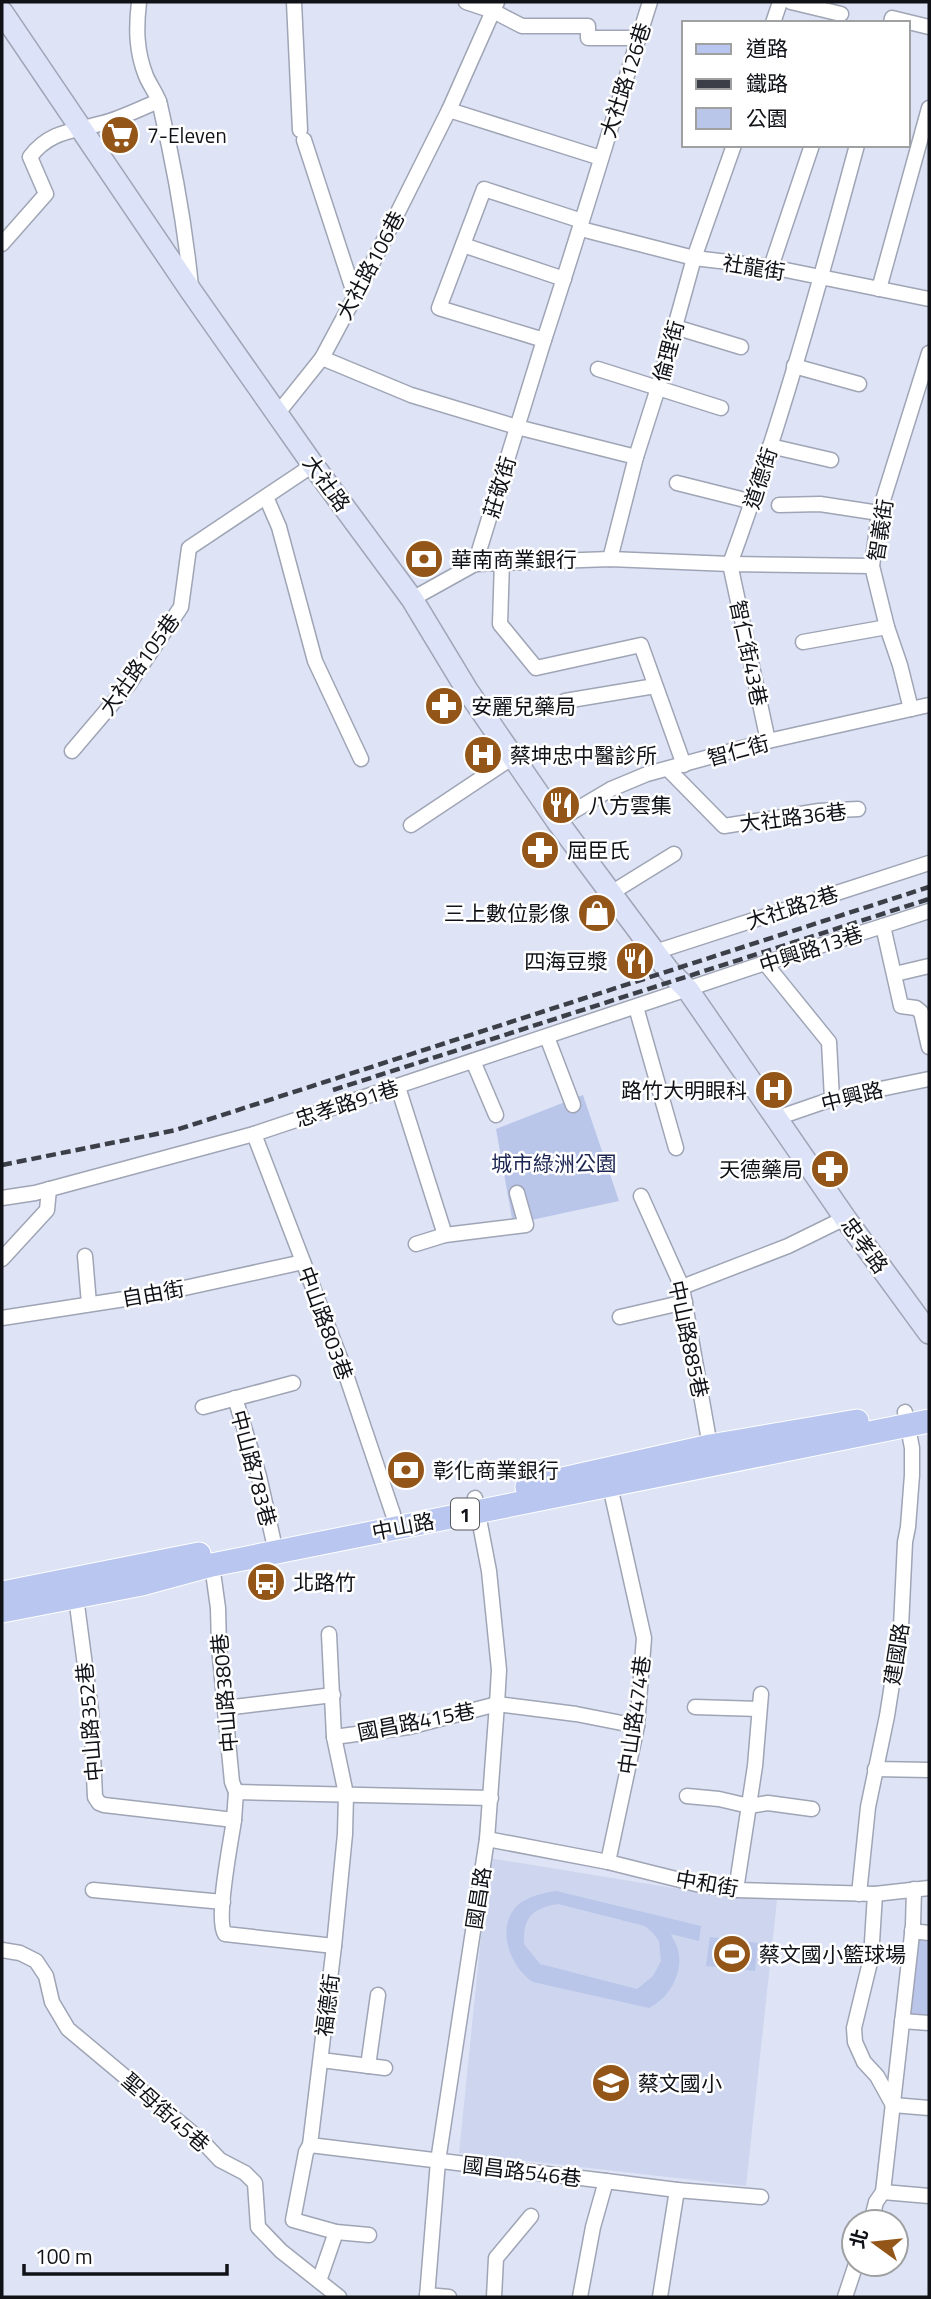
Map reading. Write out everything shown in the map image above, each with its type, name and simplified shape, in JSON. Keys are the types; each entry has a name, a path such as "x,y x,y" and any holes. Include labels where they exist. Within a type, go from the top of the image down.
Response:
{"main road":[{"name":"中山路","path":"2,1593 393,1514 610,1486 914,1420 929,1407"},
{"name":"中山路","path":"2,1611 142,1584 710,1446 914,1420"}],"street":[{"path":"139,2 137,39 140,59 159,101 185,226 191,291"},
{"path":"294,2 302,135 355,293"},
{"path":"467,2 495,7 522,26 588,26 588,38 639,38"},
{"name":"大社路126巷","path":"544,340 650,2"},
{"path":"774,21 780,2"},
{"path":"791,2 841,14"},
{"name":"大社路106巷","path":"278,413 322,358 368,272 449,110 495,7"},
{"name":"大社路","path":"2,12 191,291 313,465 412,599 467,690 557,821 655,952"},
{"path":"910,24 929,27"},
{"path":"2,244 46,194 30,157 39,145 78,127 103,123 159,101"},
{"path":"879,289 929,108"},
{"name":"大社路126巷","path":"449,110 601,158"},
{"name":"倫理街","path":"610,559 636,457 694,257 733,147"},
{"path":"771,267 811,147"},
{"name":"道德街","path":"730,564 753,502 821,278 856,147"},
{"path":"544,340 439,308 484,189 581,225"},
{"name":"社龍街","path":"581,225 694,257 771,267 929,299"},
{"path":"463,245 564,279"},
{"path":"675,327 741,346"},
{"name":"莊敬街","path":"475,564 544,340"},
{"name":"智義街","path":"911,709 872,566 879,513 929,353"},
{"path":"322,358 411,394 517,427 636,457"},
{"path":"794,366 859,384"},
{"path":"598,369 721,408"},
{"path":"770,446 831,460"},
{"name":"大社路105巷","path":"72,751 129,684 181,607 189,548 313,465"},
{"path":"677,483 753,502"},
{"path":"266,497 279,527 315,662 361,759"},
{"path":"779,505 820,504 879,513"},
{"path":"412,599 475,564 502,562 610,559 872,566"},
{"path":"502,562 500,624 536,668 641,645 684,765"},
{"name":"智仁街43巷","path":"730,564 768,741"},
{"path":"803,642 887,627"},
{"path":"565,701 655,686"},
{"name":"智仁街","path":"557,821 611,789 647,774 768,741 929,705"},
{"path":"411,825 513,757"},
{"name":"大社路36巷","path":"668,769 723,826 819,811 858,809"},
{"path":"611,892 674,853"},
{"name":"大社路2巷","path":"655,952 929,863"},
{"path":"883,926 929,911"},
{"name":"中興路13巷","path":"688,990 883,926 901,1006 921,1012 929,1047"},
{"name":"忠孝路","path":"655,952 688,990 845,1218 929,1333"},
{"path":"765,963 829,1042 832,1099"},
{"path":"895,975 929,966"},
{"name":"忠孝路91巷","path":"2,1198 49,1189 254,1134 688,990"},
{"path":"636,1007 676,1148"},
{"path":"547,1037 573,1105"},
{"path":"474,1062 496,1115"},
{"name":"中興路","path":"777,1118 832,1099 929,1079"},
{"path":"398,1087 445,1235"},
{"name":"中山路803巷","path":"254,1134 342,1363 393,1514"},
{"path":"2,1259 47,1210 49,1189"},
{"path":"416,1244 445,1235 526,1225 517,1193"},
{"name":"中山路885巷","path":"641,1196 682,1287 710,1446"},
{"path":"682,1287 788,1246 845,1218"},
{"path":"85,1256 89,1304"},
{"name":"自由街","path":"2,1318 157,1294 303,1262"},
{"path":"620,1317 684,1302"},
{"name":"中山路783巷","path":"203,1407 293,1383"},
{"name":"中山路783巷","path":"235,1398 259,1476 273,1539"},
{"name":"建國路","path":"859,1894 863,1842 901,1628 914,1420"},
{"name":"中山路474巷","path":"608,1862 636,1726 644,1638 610,1486"},
{"name":"國昌路","path":"427,2296 438,2161 488,1839 498,1704 499,1670 495,1621 489,1571 476,1505"},
{"name":"中山路380巷","path":"212,1565 232,1782 236,1792 234,1820"},
{"name":"中山路352巷","path":"76,1597 91,1711 95,1797 99,1803 234,1820"},
{"name":"福德街","path":"329,1634 334,1737 346,1794 345,1834 310,2145 306,2152 293,2220 336,2232"},
{"path":"736,1890 755,1766 761,1694"},
{"path":"225,1708 333,1696"},
{"path":"498,1704 576,1714 636,1726"},
{"name":"國昌路415巷","path":"334,1737 409,1727 498,1704"},
{"path":"695,1707 759,1709"},
{"path":"875,1769 929,1770"},
{"path":"236,1792 491,1798"},
{"path":"687,1796 719,1799 749,1806 768,1803 812,1809"},
{"path":"234,1820 223,1902 222,1929 225,1934 334,1946"},
{"name":"中和街","path":"488,1839 608,1862 696,1884 736,1890 875,1894 929,1888"},
{"path":"874,2208 883,2192 912,1931 914,1889"},
{"path":"93,1890 223,1902"},
{"path":"875,1894 871,1958 854,2028 855,2042 864,2062 877,2076 893,2105"},
{"path":"912,1931 929,1933"},
{"name":"聖母街45巷","path":"2,1950 20,1953 36,1961 46,1976 52,2002 68,2029 220,2160 245,2173 255,2183 258,2227 281,2251 340,2297"},
{"path":"368,2066 378,1994"},
{"path":"902,2021 929,2023"},
{"path":"321,2060 385,2068"},
{"path":"893,2105 929,2108"},
{"path":"310,2145 438,2161"},
{"name":"國昌路546巷","path":"438,2161 677,2190 761,2197"},
{"path":"580,2297 593,2227 606,2181"},
{"path":"660,2297 677,2190"},
{"path":"883,2192 929,2196"},
{"path":"494,2297 496,2258 531,2216"},
{"path":"319,2281 336,2232 369,2235"},
{"path":"845,2297 851,2278"},
{"path":"427,2296 449,2297"}],"shaded area":[{"name":"蔡文國小","path":"489,1858 692,1891 777,1900 746,2186 459,2153"}],"green space":[{"name":"城市綠洲公園","path":"583,1095 619,1201 513,1224 496,1129"},
{"path":"556,1891 701,1926 699,1941 671,1934 679,1959 677,1976 663,1998 649,2008 533,1982 512,1957 506,1934 507,1923 519,1904 532,1897","holes":["558,1904 645,1926 659,1941 661,1961 653,1976 637,1989 540,1964 524,1944 525,1927 531,1916 542,1908"]},
{"name":"蔡文國小籃球場","path":"710,1937 758,1943 755,1971 706,1966"},
{"path":"919,1940 929,1941 929,2015 911,2014"}],"railway":[{"path":"2,1165 176,1130 929,887"},
{"path":"333,1090 929,899"}],"place":[{"name":"7-Eleven","path":"120,135"},
{"name":"華南商業銀行","path":"424,559"},
{"name":"安麗兒藥局","path":"444,706"},
{"name":"蔡坤忠中醫診所","path":"483,755"},
{"name":"八方雲集","path":"561,805"},
{"name":"屈臣氏","path":"540,850"},
{"name":"三上數位影像","path":"597,913"},
{"name":"四海豆漿","path":"635,961"},
{"name":"路竹大明眼科","path":"774,1090"},
{"name":"天德藥局","path":"830,1169"},
{"name":"彰化商業銀行","path":"406,1470"},
{"name":"北路竹","path":"266,1582"},
{"name":"蔡文國小籃球場","path":"732,1954"},
{"name":"蔡文國小","path":"611,2083"}]}
